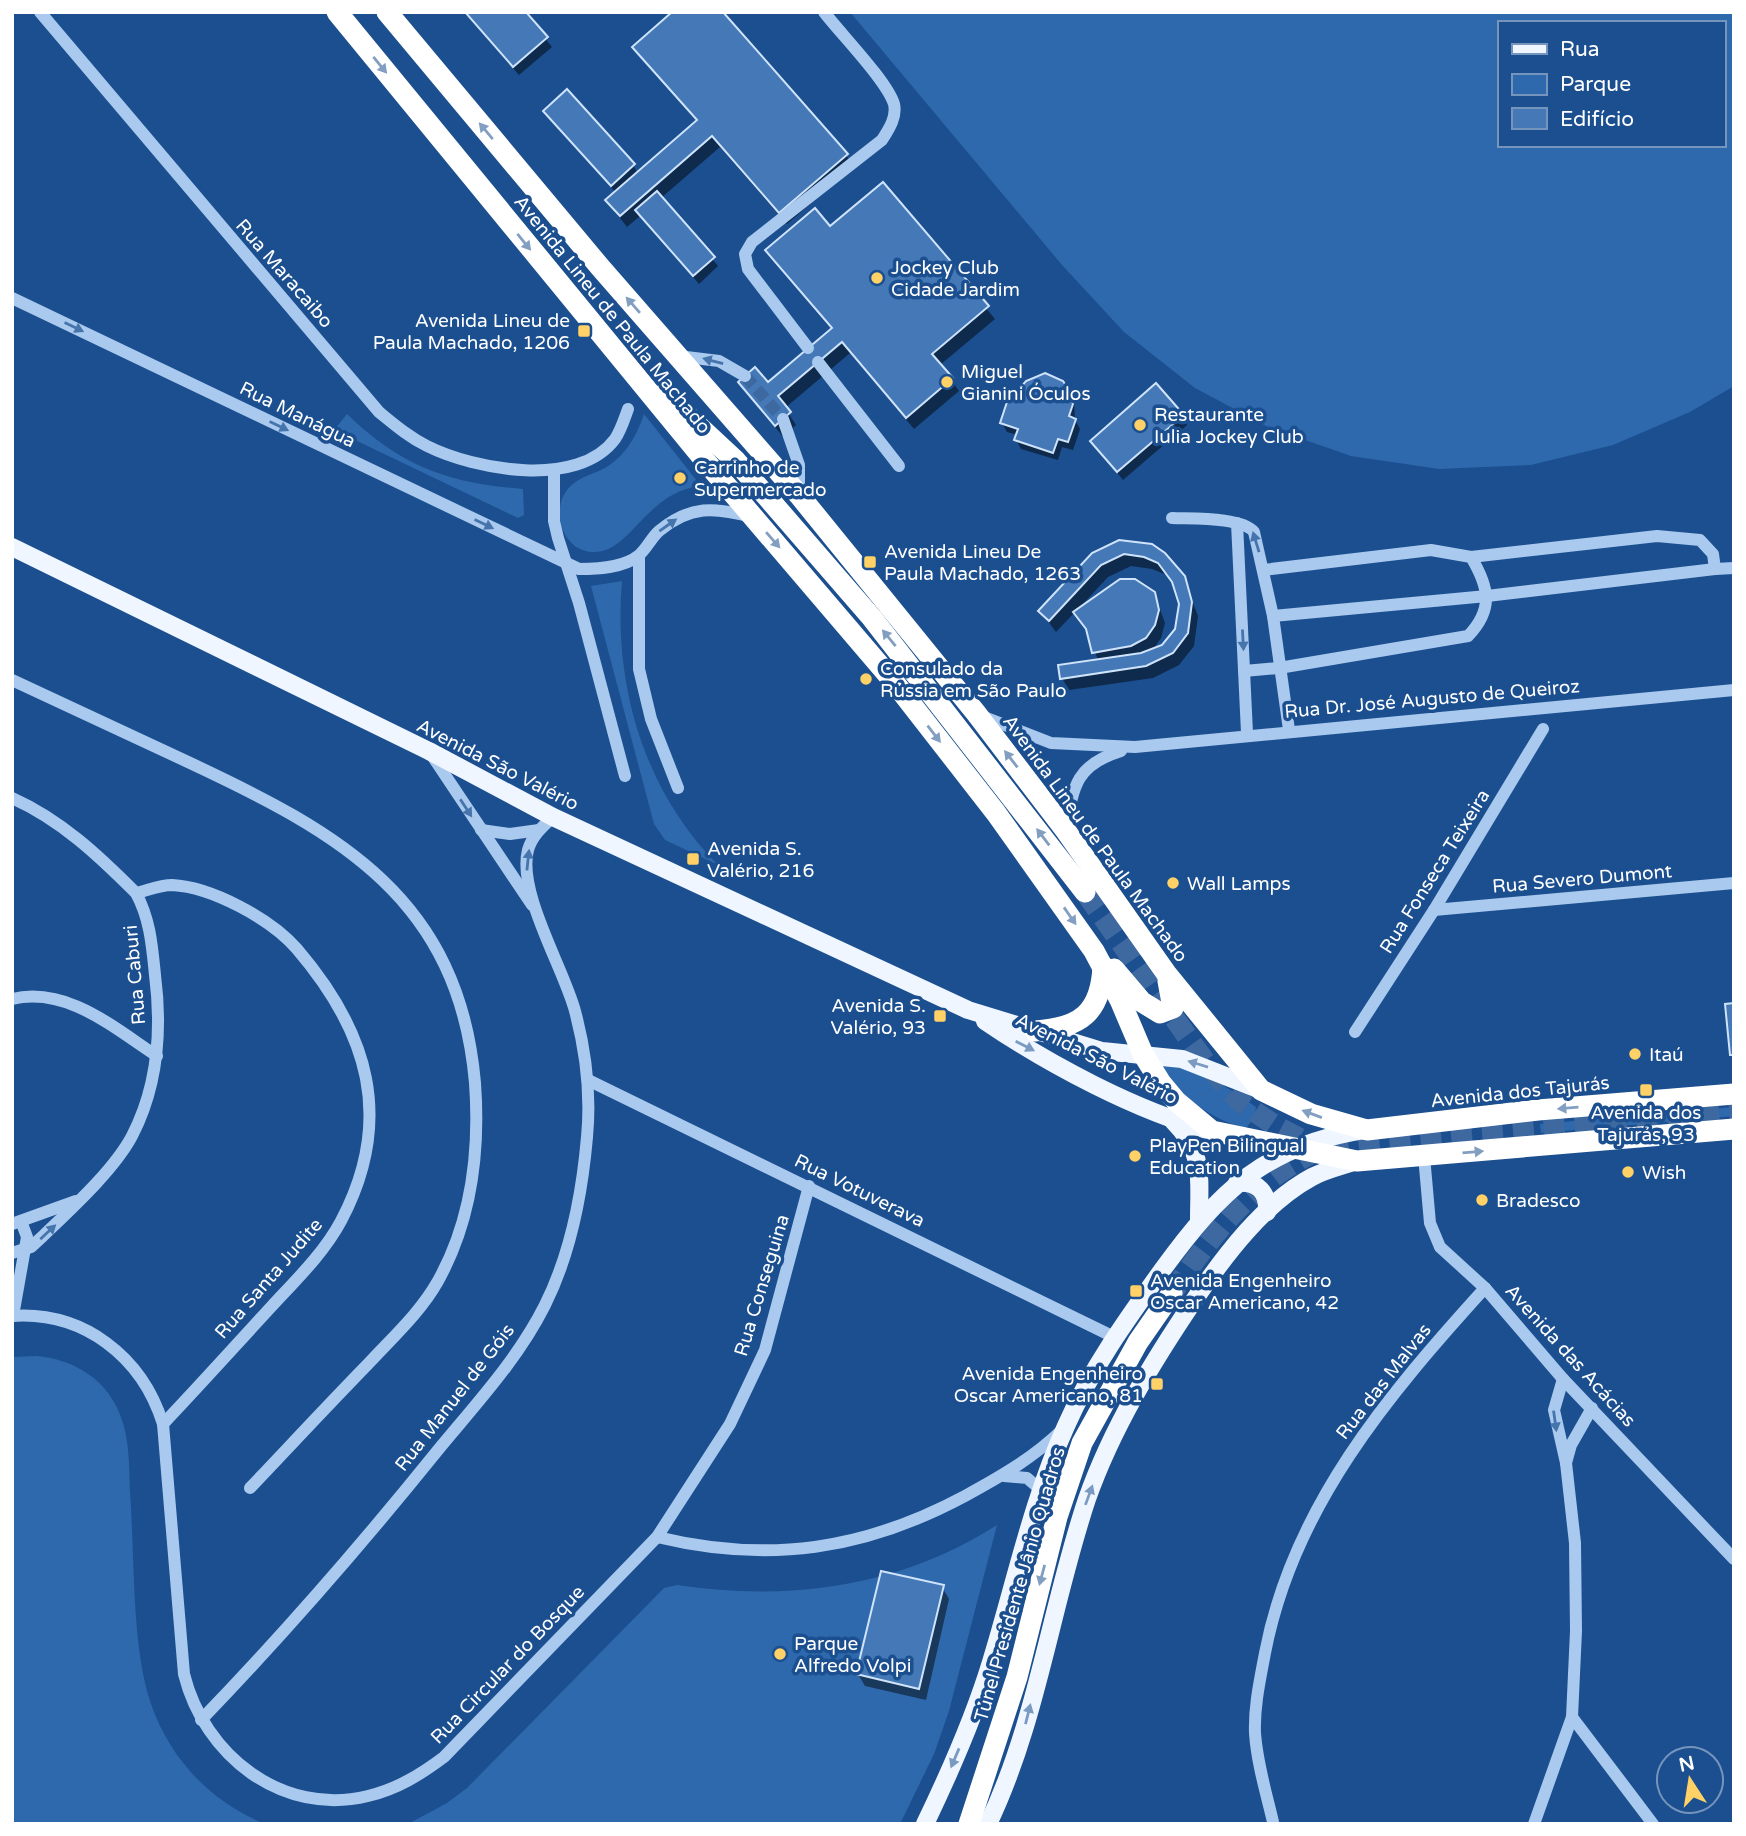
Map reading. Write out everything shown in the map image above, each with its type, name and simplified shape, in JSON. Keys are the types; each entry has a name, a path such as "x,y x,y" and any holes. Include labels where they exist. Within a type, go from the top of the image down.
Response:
{"highway":[{"name":"Avenida Lineu de Paula Machado","path":"337,12 603,338 894,682 996,813 1099,958 1143,1054 1176,1101 1212,1132 1357,1161"},
{"name":"Avenida Lineu de Paula Machado","path":"387,12 680,359 799,495 976,713 1066,831 1166,973 1261,1090 1311,1114 1367,1130"},
{"path":"603,338 736,461 880,627 1085,892"},
{"path":"680,359 736,461"},
{"path":"1099,958 1142,1002 1160,1013 1173,1008 1174,1003 1166,973"},
{"path":"1035,1031 1067,1027 1086,1015 1100,991 1099,958"},
{"name":"Avenida dos Tajurás","path":"1367,1130 1538,1110 1734,1094"},
{"path":"1357,1161 1734,1129"},
{"name":"Túnel Presidente Jânio Quadros","path":"970,1824 1017,1677 1058,1517 1083,1443 1138,1342 1172,1293"}],"main road":[{"name":"Avenida São Valério","path":"12,547 429,751 554,817 968,1010 1102,1051 1143,1054 1205,1066 1261,1090"},
{"name":"Avenida São Valério","path":"968,1010 1012,1039 1173,1121 1212,1132"},
{"path":"1173,1121 1198,1155 1199,1220"},
{"name":"Avenida dos Tajurás","path":"925,1824 967,1730 990,1665 1041,1490 1066,1426 1114,1337 1199,1220 1237,1183 1257,1167 1312,1140 1367,1130"},
{"path":"988,1824 1020,1742 1055,1607 1101,1464 1127,1409 1167,1339 1217,1266 1267,1212 1288,1192 1315,1175 1357,1161"},
{"path":"1237,1183 1252,1183 1261,1188 1268,1200 1267,1212"}],"street":[{"name":"Rua Maracaibo","path":"40,12 379,412 410,437 466,462 516,470 554,470 595,456 604,449 622,428 628,409"},
{"path":"808,348 748,269 745,254 752,242 882,139 893,123 894,105 879,80 824,12"},
{"name":"Rua Manágua","path":"12,298 567,565"},
{"path":"680,359 719,361 745,376"},
{"path":"818,362 899,466"},
{"path":"783,419 799,465 799,495"},
{"path":"554,470 554,521 625,776"},
{"path":"567,565 593,569 639,556 658,531 677,518 697,510 720,509 754,518"},
{"path":"1172,517 1248,525 1254,532 1273,616 1289,730"},
{"path":"1237,523 1247,733"},
{"path":"1262,570 1431,550 1471,557 1657,536 1700,540 1713,554 1715,569"},
{"path":"639,556 639,668 651,719 678,789"},
{"path":"1244,671 1279,668 1468,636 1482,621 1487,596 1483,577 1471,557"},
{"path":"1273,616 1487,596 1734,568"},
{"path":"12,680 265,798 329,835 366,866 415,916 440,952 461,1005 473,1061 478,1118 467,1215 455,1246 436,1284 401,1330 250,1488"},
{"name":"Rua Dr. José Augusto de Queiroz","path":"1135,747 1247,733 1734,690"},
{"path":"976,713 1051,743 1135,747"},
{"name":"Rua Fonseca Teixeira","path":"1355,1032 1434,910 1543,729"},
{"path":"1066,831 1074,788 1085,768 1104,757 1135,747"},
{"name":"Rua Manuel de Góis","path":"429,751 537,911"},
{"path":"12,798 34,808 86,844 136,892"},
{"name":"Rua Manuel de Góis","path":"201,1720 258,1661 390,1509 516,1354 545,1305 566,1255 582,1189 588,1080 575,1011 537,911 527,876 527,861 539,830 554,817"},
{"path":"481,830 510,834 539,830"},
{"name":"Rua Severo Dumont","path":"1434,910 1734,883"},
{"name":"Rua Santa Judite","path":"136,892 170,885 206,890 265,923 292,944 341,1006 367,1075 370,1106 368,1136 359,1179 340,1223 301,1274 163,1424"},
{"name":"Rua Caburi","path":"18,1251 43,1237 131,1138 146,1101 157,1056 160,1010 148,915 136,892"},
{"path":"12,999 47,996 74,1005 157,1056"},
{"name":"Rua Votuverava","path":"588,1080 1114,1337"},
{"name":"Avenida das Acácias","path":"1424,1156 1430,1223 1440,1247 1485,1288 1563,1379 1734,1559"},
{"name":"Rua Conseguina","path":"657,1536 730,1424 765,1350 809,1186"},
{"name":"Rua Caburi","path":"13,1316 18,1251 27,1237 17,1222 77,1201"},
{"name":"Rua das Malvas","path":"1274,1823 1258,1759 1256,1701 1271,1621 1294,1555 1323,1495 1370,1422 1485,1288"},
{"name":"Rua Circular do Bosque","path":"13,1316 35,1315 67,1321 96,1334 129,1362 146,1383 163,1424 180,1645 191,1702 224,1752 244,1770 290,1793 340,1799 367,1797 396,1788 420,1775 468,1734 657,1536"},
{"path":"1534,1824 1572,1717 1576,1631 1574,1543 1566,1463 1553,1410 1563,1379"},
{"path":"1566,1463 1571,1445 1592,1408"},
{"path":"657,1536 703,1548 744,1552 833,1546 884,1533 931,1515 1003,1476 1044,1447 1066,1426"},
{"path":"1003,1476 1027,1478 1041,1490"},
{"path":"1572,1717 1653,1824"}],"green space":[{"path":"850,12 1734,12 1734,386 1690,412 1613,445 1531,465 1439,469 1351,456 1268,427 1195,388 1124,332 1062,265"},
{"path":"347,414 387,447 428,469 472,482 523,489 524,515 518,518 334,430"},
{"path":"644,414 701,486 665,499 617,544 605,550 581,550 566,537 562,528 562,498 574,483 599,471 622,454 633,440"},
{"path":"622,581 623,658 629,697 639,734 653,770 671,804 692,836 718,865 665,840 654,824 591,586"},
{"path":"1158,1063 1186,1068 1221,1084 1256,1107 1254,1118 1246,1128 1220,1119 1185,1095"},
{"path":"1734,1107 1734,1116 1541,1133 1540,1124"},
{"path":"37,1356 72,1365 92,1377 109,1394 124,1425 129,1459 140,1655 151,1704 159,1724 181,1760 210,1791 245,1815 265,1824 12,1824 12,1357"},
{"name":"Parque Alfredo Volpi","path":"997,1525 949,1711 934,1754 900,1824 408,1824 447,1803 467,1788 664,1588 677,1585 760,1592 843,1585 922,1563"}],"building":[{"path":"465,12 526,12 548,37 513,67"},
{"path":"672,12 723,12 848,154 779,213 712,136 620,216 605,200 697,120 632,47"},
{"path":"567,89 635,164 611,186 543,111"},
{"name":"Jockey Club Cidade Jardim","path":"883,182 989,306 932,354 953,378 906,418 842,342 778,396 791,412 775,426 738,382 755,367 768,382 832,328 765,250 815,208 830,226"},
{"path":"657,191 715,257 693,276 635,210"},
{"path":"1045,373 1063,381 1073,404 1069,416 1076,419 1068,442 1058,439 1053,453 1014,440 1018,429 1000,423 1008,399 1015,401 1026,381"},
{"path":"1156,383 1184,415 1117,472 1090,441"},
{"path":"1119,540 1152,544 1165,553 1185,576 1192,602 1188,633 1173,653 1146,666 1060,679 1058,665 1141,653 1162,645 1175,629 1179,604 1172,582 1158,563 1144,557 1124,554 1101,565 1049,621 1038,611 1092,553"},
{"path":"1120,579 1135,579 1155,592 1159,610 1155,625 1146,638 1131,646 1092,653 1086,629 1073,612"},
{"path":"1734,1003 1734,1055 1730,1055 1725,1004"},
{"path":"881,1571 944,1585 919,1689 856,1674"}],"tunnel":[{"path":"745,376 783,419"},
{"path":"1085,892 1211,1070 1239,1101 1276,1126 1320,1149"},
{"path":"1172,1293 1218,1231 1253,1194 1294,1163 1328,1147 1378,1140 1734,1109"}],"place":[{"name":"Jockey Club Cidade Jardim","path":"877,278"},
{"name":"Avenida Lineu de Paula Machado, 1206","path":"584,331"},
{"name":"Miguel Gianini Óculos","path":"947,382"},
{"name":"Restaurante Iulia Jockey Club","path":"1140,425"},
{"name":"Carrinho de Supermercado","path":"680,478"},
{"name":"Avenida Lineu De Paula Machado, 1263","path":"870,562"},
{"name":"Consulado da Rússia em São Paulo","path":"866,679"},
{"name":"Avenida S. Valério, 216","path":"693,859"},
{"name":"Wall Lamps","path":"1173,883"},
{"name":"Avenida S. Valério, 93","path":"940,1016"},
{"name":"Itaú","path":"1635,1054"},
{"name":"Avenida dos Tajurás, 93","path":"1646,1090"},
{"name":"PlayPen Bilingual Education","path":"1135,1156"},
{"name":"Wish","path":"1628,1172"},
{"name":"Bradesco","path":"1482,1200"},
{"name":"Avenida Engenheiro Oscar Americano, 42","path":"1136,1291"},
{"name":"Avenida Engenheiro Oscar Americano, 81","path":"1157,1384"},
{"name":"Parque Alfredo Volpi","path":"780,1654"}]}
